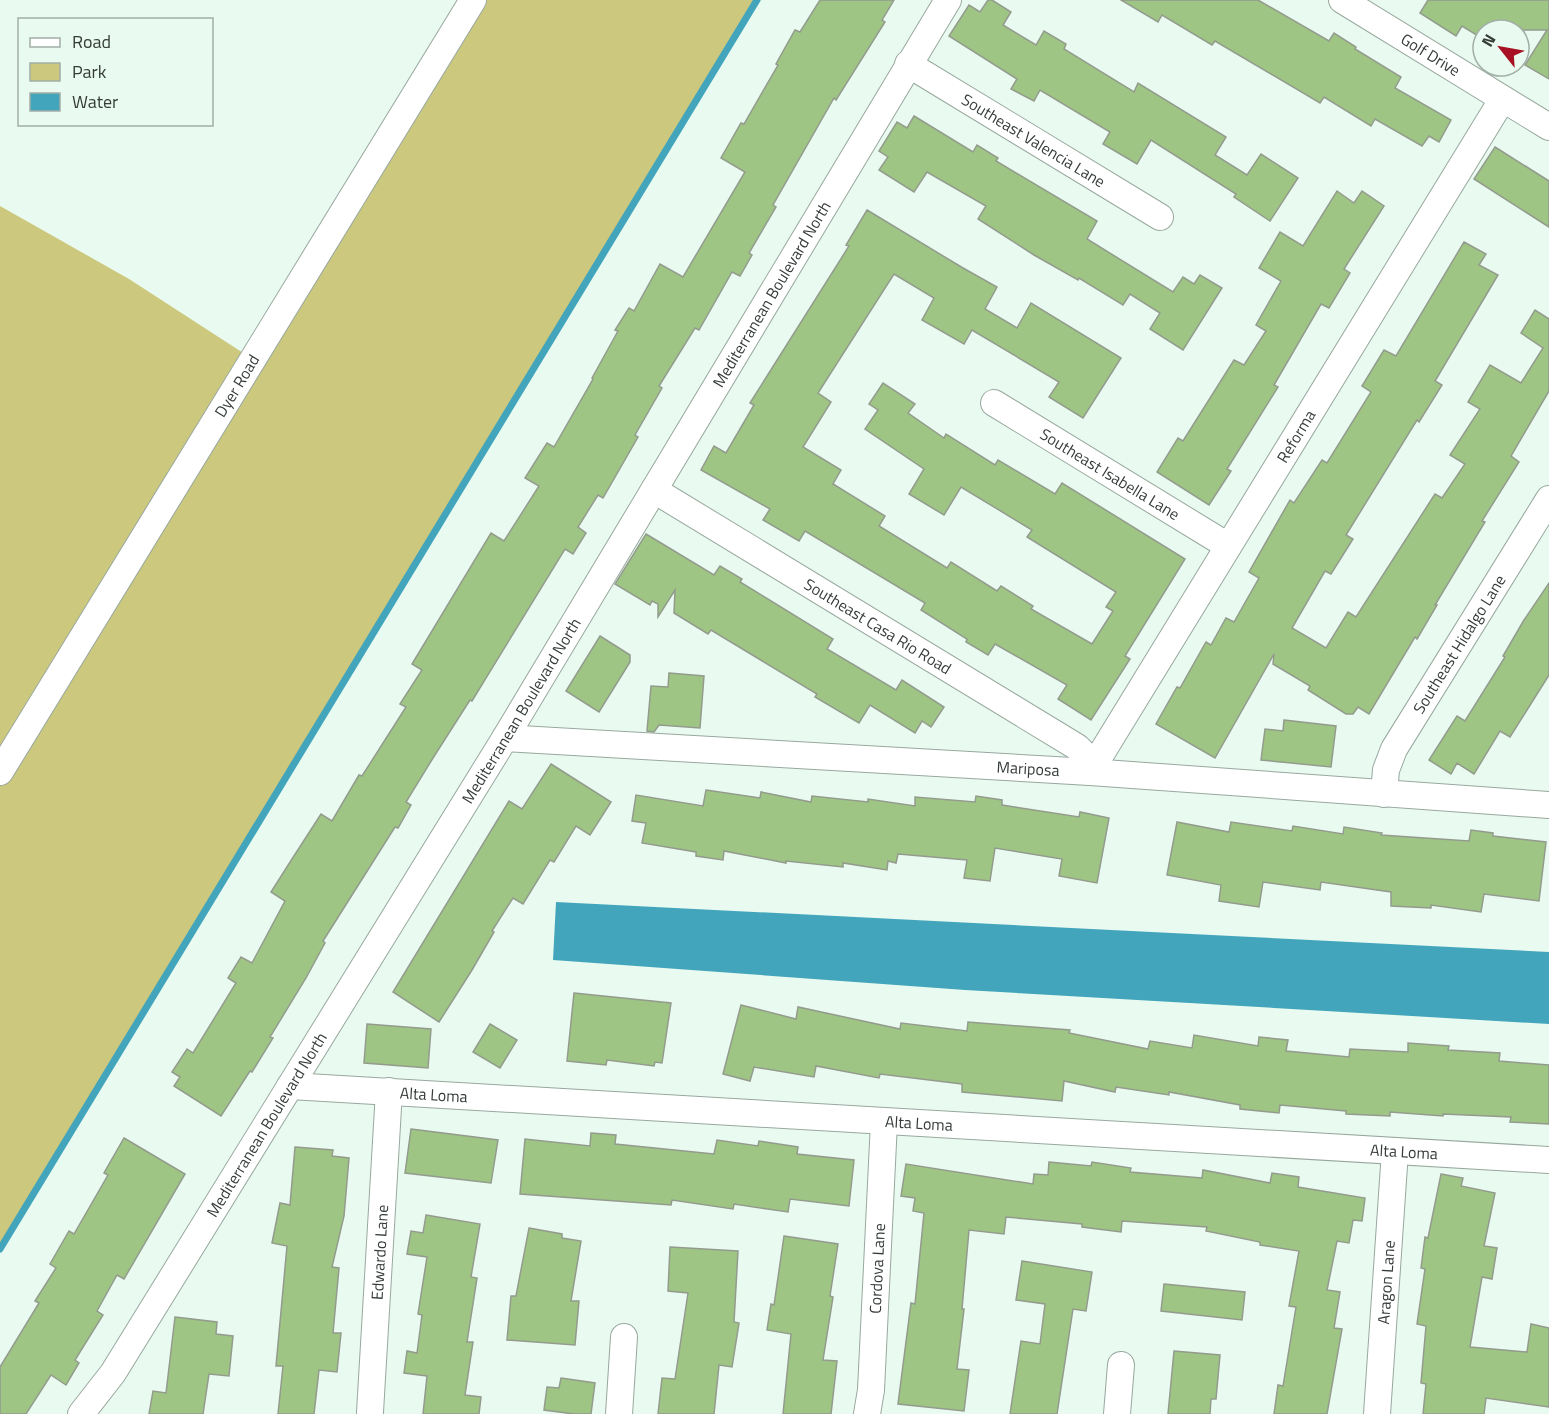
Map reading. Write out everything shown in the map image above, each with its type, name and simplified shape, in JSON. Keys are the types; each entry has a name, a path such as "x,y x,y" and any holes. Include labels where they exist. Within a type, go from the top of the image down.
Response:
{"street":[{"name":"Dyer Road","path":"0,772 473,0"},
{"name":"Mediterranean Boulevard North","path":"81,1414 113,1373 505,738 948,0"},
{"name":"Golf Drive","path":"1342,0 1549,127"},
{"name":"Southeast Valencia Lane","path":"908,64 1160,217"},
{"name":"Reforma","path":"1090,772 1502,99"},
{"name":"Southeast Isabella Lane","path":"994,403 1228,546"},
{"name":"Southeast Casa Rio Road","path":"654,490 1077,747 1085,755 1090,772"},
{"name":"Southeast Hidalgo Lane","path":"1384,794 1386,770 1395,748 1549,499"},
{"name":"Mariposa","path":"505,738 1090,772 1549,805"},
{"name":"Alta Loma","path":"290,1086 1549,1160"},
{"name":"Edwardo Lane","path":"370,1412 389,1091"},
{"name":"Cordova Lane","path":"867,1414 884,1122"},
{"name":"Aragon Lane","path":"1377,1414 1395,1151"},
{"path":"619,1414 624,1337"},
{"path":"1117,1414 1121,1365"},
{"path":"105,1414 113,1373"}],"green space":[{"path":"472,0 756,0 0,1245 0,206 129,279 257,362"}],"water":[{"path":"556,902 1549,952 1549,1024 965,990 553,960"}],"building":[{"path":"820,0 894,0 882,20 885,22 836,100 834,98 773,205 776,207 749,253 752,255 740,276 732,272 699,330 695,328 659,386 662,388 635,435 638,437 603,498 598,495 578,527 586,533 573,554 565,549 472,701 470,700 433,758 406,802 411,805 398,828 395,827 323,941 325,943 306,978 270,1037 273,1038 221,1116 174,1086 180,1077 172,1072 187,1049 193,1053 236,983 228,978 241,957 252,963 285,901 271,892 292,859 321,814 332,821 359,775 362,776 406,707 400,704 422,670 412,664 491,533 504,541 539,486 525,478 547,443 554,447 593,379 618,331 615,330 629,308 634,311 660,264 683,277 745,172 721,158 741,123 744,124 795,30 800,32"},
{"path":"988,0 992,0 1011,12 1003,25 1036,45 1044,31 1066,44 1064,49 1134,92 1138,83 1226,137 1215,155 1247,175 1261,154 1298,178 1270,221 1234,197 1236,194 1151,140 1137,164 1103,144 1110,132 1040,90 1034,101 1011,89 1017,79 949,36 969,5 980,12"},
{"path":"1121,0 1258,0 1329,41 1334,33 1356,47 1355,49 1401,77 1395,88 1451,120 1439,142 1429,136 1422,146 1375,119 1371,126 1324,97 1320,103 1215,41 1212,45 1162,15 1158,22"},
{"path":"1428,0 1549,0 1549,79 1531,68 1531,55 1547,30 1531,30 1531,18 1471,18 1471,32 1462,26 1456,36 1420,13"},
{"path":"914,116 973,152 977,145 998,158 996,161 1097,221 1087,239 1173,292 1183,277 1194,284 1200,275 1222,288 1183,350 1150,329 1160,313 1130,294 1123,305 1079,278 1078,280 1034,255 978,219 986,206 927,172 914,192 879,170 888,157 879,151 897,122 907,128"},
{"path":"1495,147 1549,181 1549,227 1474,179"},
{"path":"1337,191 1354,203 1362,191 1384,206 1344,269 1350,273 1329,308 1321,304 1274,385 1278,387 1227,469 1231,471 1209,505 1157,472 1178,438 1183,441 1234,360 1244,365 1266,331 1256,325 1281,281 1259,268 1280,232 1303,246"},
{"path":"867,210 997,287 985,309 1017,328 1031,303 1121,358 1083,418 1049,397 1059,382 972,330 964,344 922,320 934,298 894,274 818,393 831,402 803,447 841,470 833,484 885,516 879,526 947,568 951,562 997,591 1001,586 1033,606 1031,609 1092,644 1113,611 1106,607 1116,592 1027,537 1032,530 961,487 944,515 909,494 924,469 865,429 878,410 869,404 883,383 915,404 908,413 944,438 946,434 995,465 998,460 1055,494 1062,483 1185,559 1125,656 1130,659 1091,720 1058,699 1067,685 995,644 988,655 921,610 925,603 805,531 799,541 763,520 770,509 701,470 714,446 726,453 754,405 750,403 849,246 846,245"},
{"path":"1464,242 1486,254 1479,265 1498,275 1435,381 1442,385 1419,422 1417,420 1346,535 1353,539 1331,574 1325,571 1292,628 1326,648 1348,612 1356,617 1435,494 1442,498 1465,464 1450,455 1480,409 1468,402 1490,365 1521,383 1543,348 1521,333 1535,310 1549,319 1549,391 1511,456 1519,462 1482,521 1485,522 1417,639 1415,637 1369,714 1358,707 1353,714 1346,714 1308,690 1310,686 1273,664 1274,654 1215,758 1156,724 1206,642 1211,645 1226,618 1234,622 1259,578 1249,572 1290,500 1294,503 1322,460 1327,463 1371,392 1362,386 1384,350 1396,356"},
{"path":"646,534 714,575 720,566 742,579 740,582 833,639 827,649 896,690 902,680 944,707 931,727 922,721 915,733 870,705 859,723 815,697 817,694 711,630 708,634 674,613 675,590 658,617 658,604 652,601 650,605 615,584"},
{"path":"1549,583 1549,675 1510,737 1500,731 1474,774 1457,763 1451,774 1429,760 1457,716 1465,721 1505,657 1503,656 1524,620"},
{"path":"600,636 630,655 630,662 599,712 566,691"},
{"path":"669,673 704,676 700,728 659,725 654,732 647,731 651,686 668,687"},
{"path":"1284,720 1336,726 1331,767 1261,760 1265,729 1283,731"},
{"path":"551,764 611,802 590,835 576,826 554,862 550,860 523,904 513,898 439,1022 393,992 509,801 522,809"},
{"path":"706,790 760,798 761,792 811,802 812,796 868,802 868,799 915,806 915,797 975,802 976,796 1002,800 1002,805 1079,817 1080,812 1109,818 1097,883 1059,876 1062,859 995,848 990,881 964,878 967,860 898,854 896,863 888,861 887,870 843,863 843,867 786,861 786,863 724,851 723,860 696,856 696,852 642,843 646,823 632,821 636,795 703,806"},
{"path":"1177,822 1229,832 1231,822 1292,831 1293,826 1343,834 1344,827 1382,833 1381,835 1469,841 1471,830 1493,833 1493,836 1546,842 1539,901 1484,894 1481,912 1431,905 1431,908 1391,906 1391,892 1321,882 1320,890 1263,882 1259,907 1219,901 1221,885 1167,875"},
{"path":"574,993 671,1003 662,1063 655,1062 654,1066 607,1060 606,1065 567,1061"},
{"path":"741,1005 796,1019 798,1007 900,1029 901,1023 967,1031 968,1022 1070,1030 1069,1033 1148,1049 1150,1041 1192,1048 1194,1035 1258,1046 1259,1037 1288,1040 1286,1051 1349,1057 1350,1049 1408,1052 1408,1043 1449,1046 1448,1050 1500,1053 1499,1061 1549,1065 1549,1124 1510,1122 1511,1117 1443,1114 1443,1116 1390,1112 1390,1116 1346,1114 1346,1111 1280,1105 1279,1113 1240,1109 1240,1105 1169,1092 1169,1095 1116,1087 1115,1092 1064,1081 1062,1101 962,1092 962,1084 880,1074 879,1078 816,1066 814,1077 754,1067 750,1081 723,1074"},
{"path":"367,1024 431,1029 428,1068 364,1063"},
{"path":"490,1024 517,1040 500,1068 473,1052"},
{"path":"411,1129 498,1140 491,1183 405,1173"},
{"path":"591,1133 616,1135 615,1144 714,1154 717,1140 758,1146 759,1141 798,1147 797,1154 854,1160 849,1206 790,1199 788,1212 734,1204 733,1209 672,1200 671,1205 520,1194 525,1139 590,1146"},
{"path":"124,1138 185,1174 124,1279 117,1275 97,1311 103,1315 75,1360 79,1363 66,1385 51,1375 26,1414 0,1414 0,1367 39,1303 35,1301 56,1268 50,1264 69,1231 74,1234 108,1175 104,1173"},
{"path":"295,1147 333,1150 332,1156 349,1158 344,1216 332,1267 339,1268 333,1333 341,1333 337,1372 319,1370 314,1414 278,1414 283,1366 276,1366 287,1246 272,1243 280,1203 290,1205"},
{"path":"1049,1162 1091,1166 1092,1162 1131,1168 1130,1172 1202,1178 1203,1170 1270,1183 1272,1173 1299,1177 1298,1187 1365,1198 1362,1221 1353,1220 1349,1243 1337,1241 1327,1290 1340,1292 1334,1328 1342,1329 1327,1414 1274,1414 1278,1385 1283,1386 1296,1307 1289,1306 1299,1251 1260,1245 1260,1242 1206,1231 1207,1227 1122,1221 1121,1232 1082,1227 1082,1224 1006,1217 1004,1234 969,1230 962,1309 964,1309 957,1369 969,1370 964,1411 898,1404 911,1303 915,1304 924,1213 913,1211 915,1198 901,1196 906,1164 1033,1184 1034,1174 1048,1175"},
{"path":"1441,1174 1463,1178 1461,1186 1495,1193 1484,1246 1497,1248 1492,1279 1482,1277 1470,1347 1527,1352 1531,1324 1549,1328 1549,1407 1486,1398 1484,1414 1423,1414 1426,1384 1421,1383 1426,1326 1417,1324 1425,1269 1421,1268 1425,1237 1428,1238"},
{"path":"426,1215 480,1224 471,1277 477,1278 467,1342 473,1342 465,1395 481,1397 479,1414 423,1414 427,1376 404,1373 407,1351 417,1353 422,1315 418,1314 427,1257 407,1254 411,1231 423,1233"},
{"path":"529,1228 562,1234 562,1238 581,1241 571,1301 579,1301 575,1345 507,1340 511,1296 516,1296"},
{"path":"784,1236 838,1244 830,1296 833,1297 823,1360 837,1361 831,1414 783,1414 791,1334 767,1330 771,1304 774,1305"},
{"path":"670,1247 738,1251 734,1322 739,1323 732,1367 719,1365 714,1414 658,1414 662,1378 675,1379 688,1293 668,1291"},
{"path":"1022,1261 1092,1272 1086,1311 1073,1309 1057,1414 1010,1414 1021,1341 1040,1344 1045,1304 1016,1300"},
{"path":"1164,1284 1245,1292 1242,1320 1161,1311"},
{"path":"175,1317 217,1322 216,1334 233,1336 229,1376 209,1374 203,1414 149,1414 153,1391 166,1393"},
{"path":"1174,1351 1220,1355 1216,1399 1211,1399 1210,1414 1168,1414"},
{"path":"561,1378 595,1383 591,1414 544,1410 547,1387 559,1388"}],"waterway":[{"path":"0,1249 757,0"}]}
